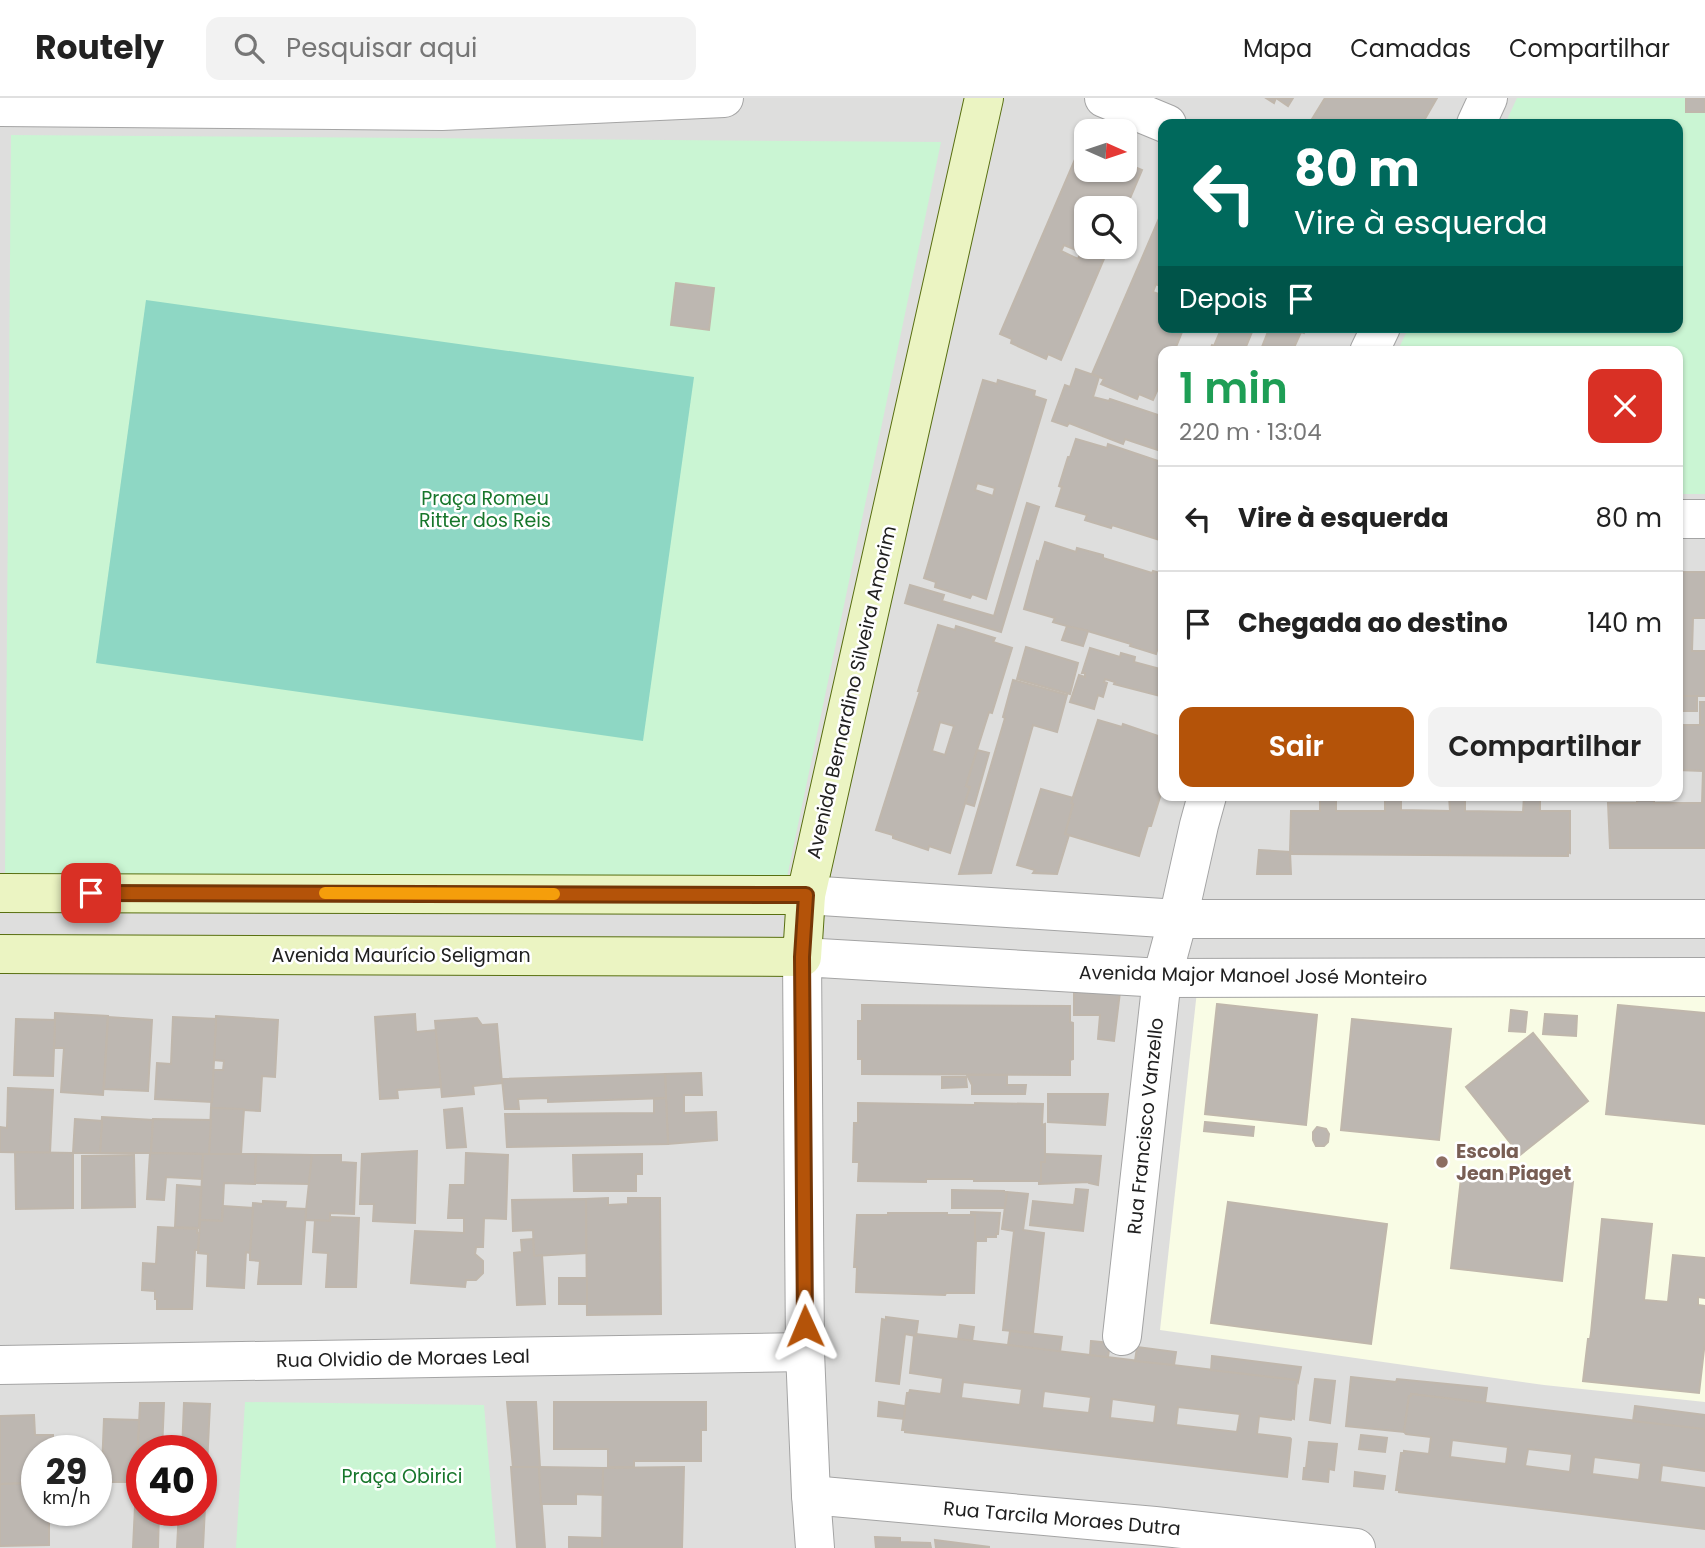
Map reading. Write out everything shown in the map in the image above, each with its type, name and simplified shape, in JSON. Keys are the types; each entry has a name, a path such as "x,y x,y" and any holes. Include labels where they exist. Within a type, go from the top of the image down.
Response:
{"main road":[{"name":"Avenida Bernardino Silveira Amorim","path":"802,957 806,895 984,98"},
{"path":"0,893 806,895"},
{"name":"Avenida Maurício Seligman","path":"0,954 802,957"}],"street":[{"path":"0,107 442,111 724,98"},
{"path":"1104,98 1158,120"},
{"path":"1478,119 1488,98"},
{"path":"1683,519 1705,519"},
{"name":"Rua Francisco Vanzello","path":"1122,1336 1162,978 1206,801"},
{"path":"806,895 1178,919 1705,919"},
{"name":"Avenida Major Manoel José Monteiro","path":"802,957 1162,978 1705,977"},
{"name":"Avenida Bernardino Silveira Amorim","path":"802,957 805,1352 815,1548"},
{"name":"Rua Olvidio de Moraes Leal","path":"0,1365 805,1352"},
{"name":"Rua Tarcila Moraes Dutra","path":"811,1495 1156,1537 1356,1548"}],"shaded area":[{"path":"0,98 1705,98 1705,1548 0,1548"},
{"name":"Escola Jean Piaget","path":"1197,991 1705,991 1705,1402 1544,1385 1160,1330"}],"green space":[{"path":"1517,98 1705,98 1705,494 1683,494 1683,346 1400,346 1406,333 1683,333 1683,119 1507,119"},
{"name":"Praça Romeu Ritter dos Reis","path":"11,135 941,142 786,882 5,876"},
{"path":"146,300 694,377 643,741 96,663"},
{"name":"Praça Obirici","path":"245,1402 484,1405 496,1548 236,1548"}],"building":[{"path":"1276,98 1293,98 1288,106"},
{"path":"1325,98 1437,98 1425,119 1312,119"},
{"path":"1686,98 1705,98 1705,112 1686,112"},
{"path":"1074,162 1074,182 1137,182 1131,196 1074,196 1074,249 1064,245 1061,251 1074,259 1104,259 1061,360 1048,354 1046,359 1011,343 1012,339 1000,334"},
{"path":"1158,221 1158,285 1156,284 1153,292 1158,294 1158,333 1182,333 1176,346 1158,346 1158,389 1153,400 1139,394 1137,399 1101,384 1104,379 1092,374"},
{"path":"676,283 714,288 709,330 671,325"},
{"path":"1219,333 1252,333 1246,346 1214,346"},
{"path":"1267,333 1301,333 1295,346 1262,346"},
{"path":"1076,369 1099,377 1093,397 1109,401 1110,399 1158,415 1158,450 1125,439 1123,444 1069,423 1067,426 1052,421 1065,385 1070,387"},
{"path":"983,380 997,384 998,380 1035,391 1034,396 1046,400 986,599 972,594 970,598 935,587 936,582 924,578","holes":["977,483 995,488 993,496 975,490"]},
{"path":"1076,439 1107,448 1108,444 1158,461 1158,539 1112,525 1111,528 1085,520 1087,515 1056,506 1062,487 1059,486"},
{"path":"1027,503 1039,507 1001,632 905,603 910,585 944,595 942,601 994,616"},
{"path":"1045,542 1076,552 1077,548 1152,573 1158,572 1156,654 1130,646 1131,644 1053,622 1055,618 1024,609 1037,561 1039,562"},
{"path":"1683,572 1705,572 1705,618 1693,618 1692,651 1705,651 1705,696 1683,696"},
{"path":"938,625 955,630 956,626 995,638 993,642 1012,648 966,786 970,787 950,853 929,846 928,850 876,830","holes":["940,722 954,726 945,755 932,751"]},
{"path":"1067,626 1088,631 1083,646 1062,640"},
{"path":"1026,647 1078,663 1070,694 1017,679"},
{"path":"1090,648 1120,657 1121,653 1135,657 1134,662 1158,668 1158,695 1114,684 1115,682 1105,679 1104,682 1107,683 1103,697 1098,695 1094,709 1070,702 1079,675 1085,677 1085,673 1082,673"},
{"path":"1013,680 1067,695 1057,732 1033,725 991,873 959,874 1005,718 1003,717"},
{"path":"1683,696 1697,696 1697,711 1683,711"},
{"path":"1700,702 1705,702 1705,725 1700,725"},
{"path":"1098,720 1122,727 1123,724 1158,736 1159,801 1139,856 1065,834 1073,804 1071,803"},
{"path":"1683,725 1705,725 1705,848 1610,848 1608,803 1702,803 1703,771 1683,770"},
{"path":"977,750 989,753 974,806 965,803 970,787 966,786"},
{"path":"1041,789 1073,798 1065,834 1069,835 1057,874 1033,873 1035,870 1017,865"},
{"path":"1320,801 1336,801 1336,811 1385,811 1385,801 1401,801 1401,810 1450,811 1449,801 1465,801 1465,811 1523,812 1524,801 1540,801 1540,811 1570,811 1570,853 1568,852 1568,856 1292,854 1291,811 1320,811"},
{"path":"1259,850 1290,852 1291,874 1257,874"},
{"path":"1074,989 1120,992 1114,1041 1098,1039 1100,1015 1074,1015"},
{"path":"1217,1004 1317,1015 1306,1125 1205,1114"},
{"path":"862,1005 1070,1006 1073,1059 1070,1060 1070,1075 862,1074 862,1059 858,1059 858,1021 862,1021"},
{"path":"1618,1005 1705,1013 1705,1124 1606,1114"},
{"path":"1511,1010 1527,1012 1525,1032 1509,1031"},
{"path":"55,1013 108,1016 103,1095 61,1092 64,1048 54,1048"},
{"path":"415,1014 416,1032 436,1030 441,1087 397,1090 398,1098 380,1099 375,1017"},
{"path":"1545,1014 1577,1016 1576,1036 1543,1034"},
{"path":"216,1016 278,1020 275,1077 262,1076 260,1111 211,1108 213,1070 223,1070 224,1061 214,1060"},
{"path":"108,1017 152,1020 148,1091 104,1089"},
{"path":"173,1017 216,1019 212,1102 155,1099 157,1063 171,1064"},
{"path":"477,1018 482,1025 497,1024 502,1083 473,1086 474,1094 442,1097 435,1021"},
{"path":"16,1019 55,1020 53,1076 14,1075"},
{"path":"1352,1019 1451,1029 1439,1140 1341,1130"},
{"path":"1533,1033 1588,1101 1520,1155 1466,1087"},
{"path":"701,1073 702,1095 684,1095 684,1113 716,1112 717,1140 668,1144 665,1074"},
{"path":"665,1074 666,1098 548,1102 548,1098 518,1099 519,1109 505,1109 502,1079"},
{"path":"967,1075 1007,1075 1007,1085 1026,1085 1025,1094 972,1094 972,1085"},
{"path":"942,1077 966,1077 967,1087 942,1088"},
{"path":"8,1088 53,1090 50,1153 0,1152 0,1127 7,1128"},
{"path":"1048,1094 1108,1094 1105,1125 1048,1122"},
{"path":"666,1098 668,1144 507,1147 505,1114 654,1113 654,1099"},
{"path":"858,1103 1043,1104 1045,1162 1041,1162 1041,1181 858,1181 859,1162 853,1162 854,1123 858,1123"},
{"path":"211,1108 244,1109 241,1154 209,1154"},
{"path":"462,1108 466,1147 447,1148 444,1110"},
{"path":"102,1117 153,1120 151,1153 100,1153"},
{"path":"75,1119 102,1121 100,1153 73,1153"},
{"path":"153,1119 211,1120 209,1154 151,1153"},
{"path":"1205,1122 1254,1127 1253,1136 1204,1131"},
{"path":"1317,1127 1326,1129 1329,1134 1328,1142 1324,1146 1316,1146 1313,1140 1313,1132"},
{"path":"417,1151 415,1223 373,1221 374,1204 360,1204 362,1154"},
{"path":"15,1152 73,1153 73,1208 16,1209"},
{"path":"150,1153 203,1154 202,1179 166,1177 164,1200 147,1199"},
{"path":"466,1153 508,1155 506,1219 484,1218 483,1247 476,1247 475,1254 483,1261 483,1273 476,1280 466,1280 465,1287 411,1283 415,1231 464,1233 464,1218 448,1218 450,1185 465,1185"},
{"path":"203,1154 256,1154 255,1184 224,1183 222,1221 200,1220"},
{"path":"256,1154 312,1155 309,1184 255,1183"},
{"path":"642,1154 642,1174 636,1174 636,1191 574,1191 573,1155"},
{"path":"1045,1154 1101,1156 1098,1185 1089,1182 1039,1184 1041,1162 1045,1162"},
{"path":"134,1155 135,1207 82,1208 82,1156"},
{"path":"312,1155 341,1155 341,1162 356,1163 354,1214 330,1213 330,1221 305,1220"},
{"path":"1462,1169 1573,1182 1562,1281 1451,1268"},
{"path":"177,1185 201,1187 199,1228 175,1227"},
{"path":"1076,1189 1088,1190 1083,1231 1030,1225 1033,1201 1074,1205"},
{"path":"952,1190 1007,1192 1005,1208 952,1208"},
{"path":"1007,1192 1028,1194 1023,1230 1044,1233 1033,1333 1003,1330 1014,1231 1002,1229"},
{"path":"608,1198 608,1205 628,1204 628,1198 660,1198 661,1314 587,1315 586,1199"},
{"path":"586,1199 586,1253 534,1256 533,1230 513,1231 512,1200"},
{"path":"263,1201 286,1202 285,1208 306,1209 301,1284 258,1284 260,1261 250,1260 253,1203 263,1204"},
{"path":"1228,1202 1387,1224 1371,1344 1211,1323"},
{"path":"223,1206 253,1208 244,1288 207,1286 208,1254 198,1253 200,1220 222,1221"},
{"path":"971,1212 1000,1213 996,1237 975,1241 975,1215 971,1215"},
{"path":"857,1215 975,1215 974,1293 945,1295 856,1292 857,1267 854,1267"},
{"path":"330,1217 359,1218 356,1287 326,1287 328,1253 313,1252 315,1220 330,1221"},
{"path":"1602,1219 1652,1224 1644,1300 1668,1302 1673,1255 1705,1258 1705,1298 1698,1297 1698,1305 1705,1306 1705,1341 1699,1393 1583,1381 1591,1333"},
{"path":"158,1227 197,1229 199,1233 198,1250 195,1250 192,1309 157,1309 155,1291 142,1290 143,1263 156,1264"},
{"path":"533,1239 534,1256 542,1255 545,1304 517,1305 514,1253 522,1252 521,1240"},
{"path":"559,1278 587,1278 587,1304 559,1304"},
{"path":"886,1317 918,1321 916,1336 905,1334 899,1384 876,1381 882,1319 886,1320"},
{"path":"960,1325 974,1327 972,1341 958,1339"},
{"path":"1010,1331 1062,1337 1060,1352 1008,1345"},
{"path":"916,1336 1297,1380 1294,1419 1259,1416 1257,1434 1291,1439 1287,1477 905,1432 902,1430 907,1393 910,1390 941,1394 943,1378 910,1373","holes":["963,1382 1022,1389 1020,1405 961,1398","1044,1391 1091,1397 1089,1413 1042,1408","1112,1399 1156,1405 1154,1423 1110,1418","1178,1407 1240,1414 1237,1432 1176,1425"]},
{"path":"1091,1341 1110,1343 1108,1357 1090,1355"},
{"path":"1137,1347 1176,1352 1174,1365 1135,1361"},
{"path":"1212,1356 1301,1367 1298,1382 1211,1370"},
{"path":"1351,1377 1487,1388 1485,1403 1411,1394 1404,1432 1346,1426"},
{"path":"1315,1379 1335,1381 1330,1423 1310,1420"},
{"path":"1411,1396 1705,1429 1705,1471 1662,1465 1660,1482 1705,1488 1705,1529 1399,1492 1396,1490 1401,1453 1404,1451 1429,1454 1431,1437 1404,1432","holes":["1452,1440 1508,1447 1506,1464 1450,1457","1528,1449 1572,1454 1570,1472 1525,1466","1594,1457 1641,1463 1639,1480 1592,1474"]},
{"path":"507,1402 536,1402 540,1467 513,1468"},
{"path":"554,1402 706,1402 706,1430 701,1430 701,1461 634,1461 634,1467 608,1467 608,1449 554,1449"},
{"path":"879,1402 905,1406 904,1419 878,1416"},
{"path":"140,1403 164,1403 163,1435 138,1435"},
{"path":"184,1403 210,1404 208,1435 183,1435"},
{"path":"1635,1406 1705,1415 1705,1429 1633,1421"},
{"path":"34,1415 35,1435 21,1435 21,1483 0,1484 0,1416"},
{"path":"104,1419 139,1420 138,1435 126,1435 126,1482 112,1482 112,1435 103,1435"},
{"path":"1361,1435 1387,1438 1385,1452 1359,1449"},
{"path":"1309,1442 1337,1444 1334,1470 1329,1469 1328,1482 1303,1479"},
{"path":"511,1467 539,1467 545,1548 517,1548"},
{"path":"539,1467 603,1468 603,1495 576,1494 576,1504 541,1504"},
{"path":"684,1467 682,1548 602,1548 603,1468"},
{"path":"1355,1472 1385,1476 1383,1489 1354,1486"},
{"path":"21,1483 21,1526 49,1526 49,1545 0,1546 0,1484"},
{"path":"134,1526 159,1526 158,1548 133,1548"},
{"path":"178,1526 204,1526 203,1548 177,1548"},
{"path":"569,1537 602,1538 602,1548 569,1548"},
{"path":"875,1537 900,1538 900,1542 930,1543 931,1548 876,1548"},
{"path":"935,1540 989,1547 989,1548 936,1548"}],"slow traffic":[{"path":"325,893 554,894"}],"place":[{"name":"Escola Jean Piaget","path":"1442,1162"}],"route":[{"path":"91,893 806,895 802,957 805,1326"}]}
